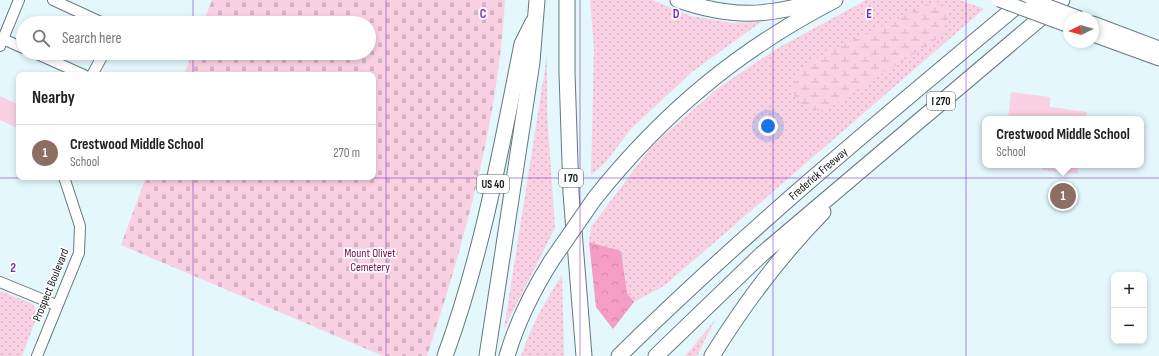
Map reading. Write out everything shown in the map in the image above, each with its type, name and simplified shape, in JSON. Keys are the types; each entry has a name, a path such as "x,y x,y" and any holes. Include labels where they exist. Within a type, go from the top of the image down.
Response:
{"highway":[{"name":"I 70","path":"567,0 567,73 571,185 584,356"},
{"path":"678,0 717,12 757,14 781,11 821,0"},
{"path":"507,356 535,286 595,198 636,148 700,88 765,39 835,0"},
{"name":"Frederick Freeway","path":"619,356 755,229 875,125 1024,0"},
{"name":"I 270","path":"889,144 1062,0"},
{"path":"487,356 532,62 537,6"},
{"name":"US 40","path":"445,356 470,279 485,221 522,44 537,6"},
{"path":"712,356 733,322 782,257 889,144"},
{"name":"Frederick Freeway","path":"656,356 762,254 889,144"}],"main road":[{"path":"999,0 1063,24"},
{"path":"1032,0 1064,12"},
{"path":"1099,25 1159,48"},
{"path":"1099,36 1159,59"}],"street":[{"path":"16,46 2,42 19,0"},
{"path":"53,0 88,16"},
{"path":"51,60 77,72"},
{"path":"94,72 100,60"},
{"name":"Prospect Boulevard","path":"37,356 56,305 79,253 80,226 65,180"},
{"path":"0,282 56,305"}],"green space":[{"name":"Mount Olivet Cemetery","path":"212,0 505,0 495,91 478,180 467,225 427,356 383,356 121,245 145,180 376,180 376,72 185,72 189,60 376,60 376,16 206,16"},
{"path":"590,0 652,0 691,16 731,23 761,22 692,72 631,129 605,163 591,175 594,48"},
{"path":"866,0 960,0 984,9 664,286 634,302 627,293 621,251 589,242 591,227 652,146 718,88 778,48"},
{"path":"935,1 948,7 949,12 948,20 937,39 827,109 811,109 798,101 792,91 796,80 808,66 822,55"},
{"path":"547,56 547,112 555,228 504,329"},
{"path":"1011,92 1050,97 1050,107 1087,112 1086,116 1008,116"},
{"path":"0,96 16,104 16,128 0,120"},
{"path":"1042,168 1079,168 1078,174 1042,170"},
{"path":"589,242 621,251 627,293 634,302 613,329 596,307"},
{"path":"562,275 564,356 521,356 529,334 539,314"},
{"path":"0,291 33,304 38,314 22,356 0,356"},
{"path":"715,320 697,356 685,356"}],"place":[{"name":"Crestwood Middle School","path":"1063,196"}]}
